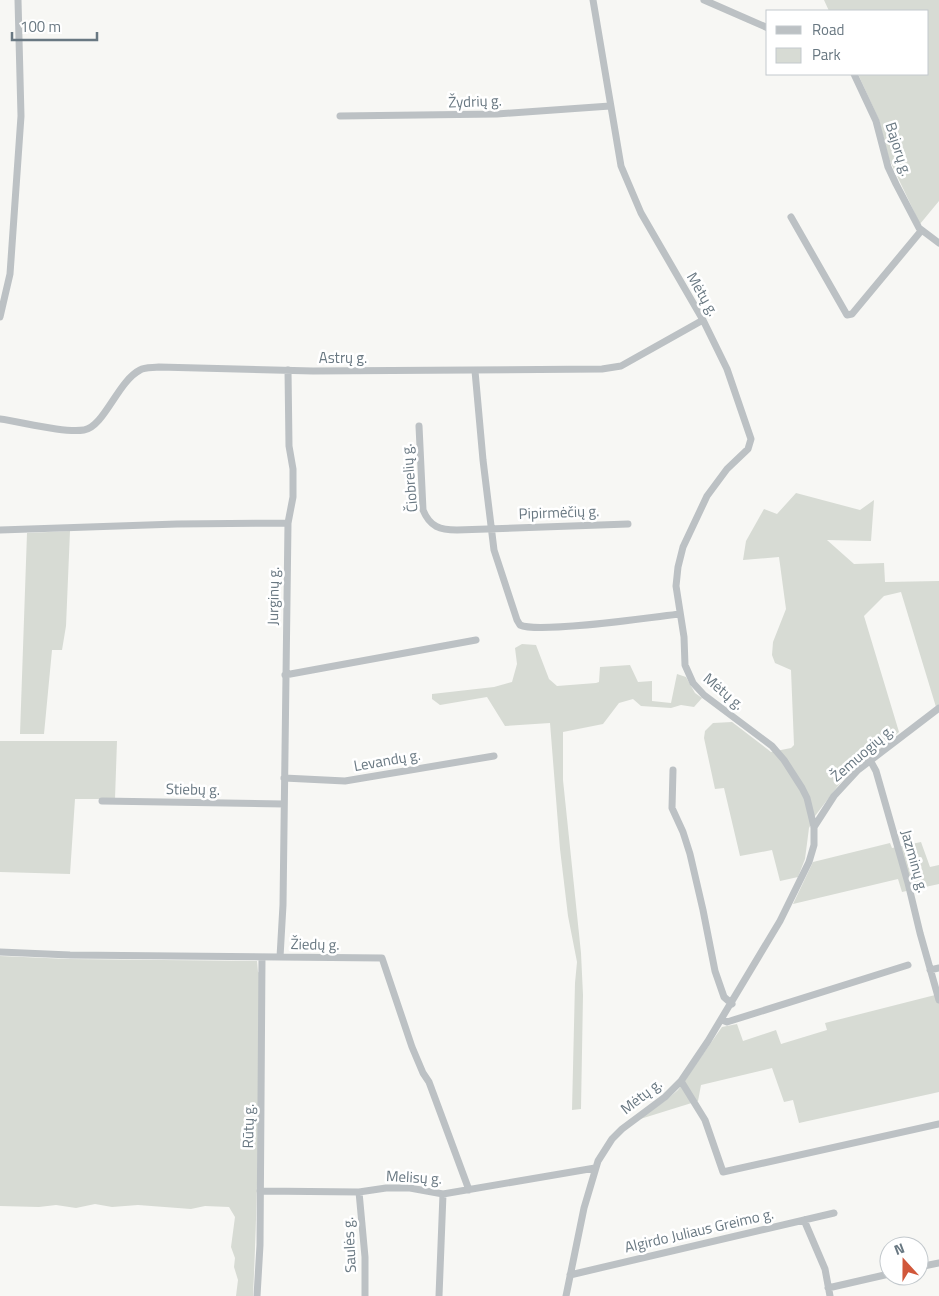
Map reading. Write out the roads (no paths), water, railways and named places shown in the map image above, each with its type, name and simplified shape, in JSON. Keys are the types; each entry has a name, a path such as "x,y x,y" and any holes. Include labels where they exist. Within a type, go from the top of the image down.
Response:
{"street":[{"path":"0,317 10,274 20,125 18,0"},
{"name":"Mėtų g.","path":"566,1296 595,1168 604,1150 622,1129 665,1097 681,1081 732,1004 780,921 809,862 814,845 814,827 810,810 802,788 784,760 770,745 704,696 693,683 685,665 684,637 676,586 683,547 707,496 727,469 748,449 751,443 741,406 727,369 702,320 649,227 621,166 593,0"},
{"path":"704,0 766,27"},
{"name":"Bajorų g.","path":"854,75 876,121 888,167 921,231"},
{"name":"Žydrių g.","path":"340,116 497,114 610,106"},
{"path":"791,217 847,315 852,314 921,231 939,243"},
{"name":"Astrų g.","path":"0,419 84,430 92,427 99,420 118,391 132,375 142,369 159,367 475,371 580,370 621,366 702,320"},
{"name":"Jurginų g.","path":"280,957 283,905 288,523 293,497 293,469 289,446 288,370"},
{"path":"475,371 494,550 516,620 520,625 525,628 567,626 680,614"},
{"name":"Čiobrelių g.","path":"419,426 423,510 428,520 436,528 442,530 491,529"},
{"path":"0,530 177,524 288,523"},
{"name":"Pipirmėčių g.","path":"491,529 628,524"},
{"path":"285,675 476,640"},
{"name":"Žemuogių g.","path":"814,827 839,790 870,760 939,708"},
{"name":"Levandų g.","path":"284,778 345,781 494,756"},
{"name":"Jazminų g.","path":"870,760 876,771 939,1000"},
{"path":"673,770 672,808 690,854 715,971 724,997 732,1004"},
{"name":"Stiebų g.","path":"102,801 284,804"},
{"name":"Žiedų g.","path":"0,952 70,955 382,958 412,1047 429,1082 469,1190"},
{"name":"Rūtų g.","path":"257,1296 260,1245 262,957"},
{"path":"722,1020 727,1022 908,965"},
{"path":"930,970 939,968"},
{"path":"681,1081 705,1120 723,1172 939,1124"},
{"name":"Melisų g.","path":"260,1191 359,1192 386,1188 410,1188 443,1194 595,1168"},
{"name":"Saulės g.","path":"359,1192 365,1257 365,1296"},
{"path":"439,1296 443,1194"},
{"name":"Algirdo Juliaus Greimo g.","path":"570,1275 834,1213"},
{"path":"804,1220 822,1260 830,1296"},
{"path":"828,1288 879,1276"}]}
